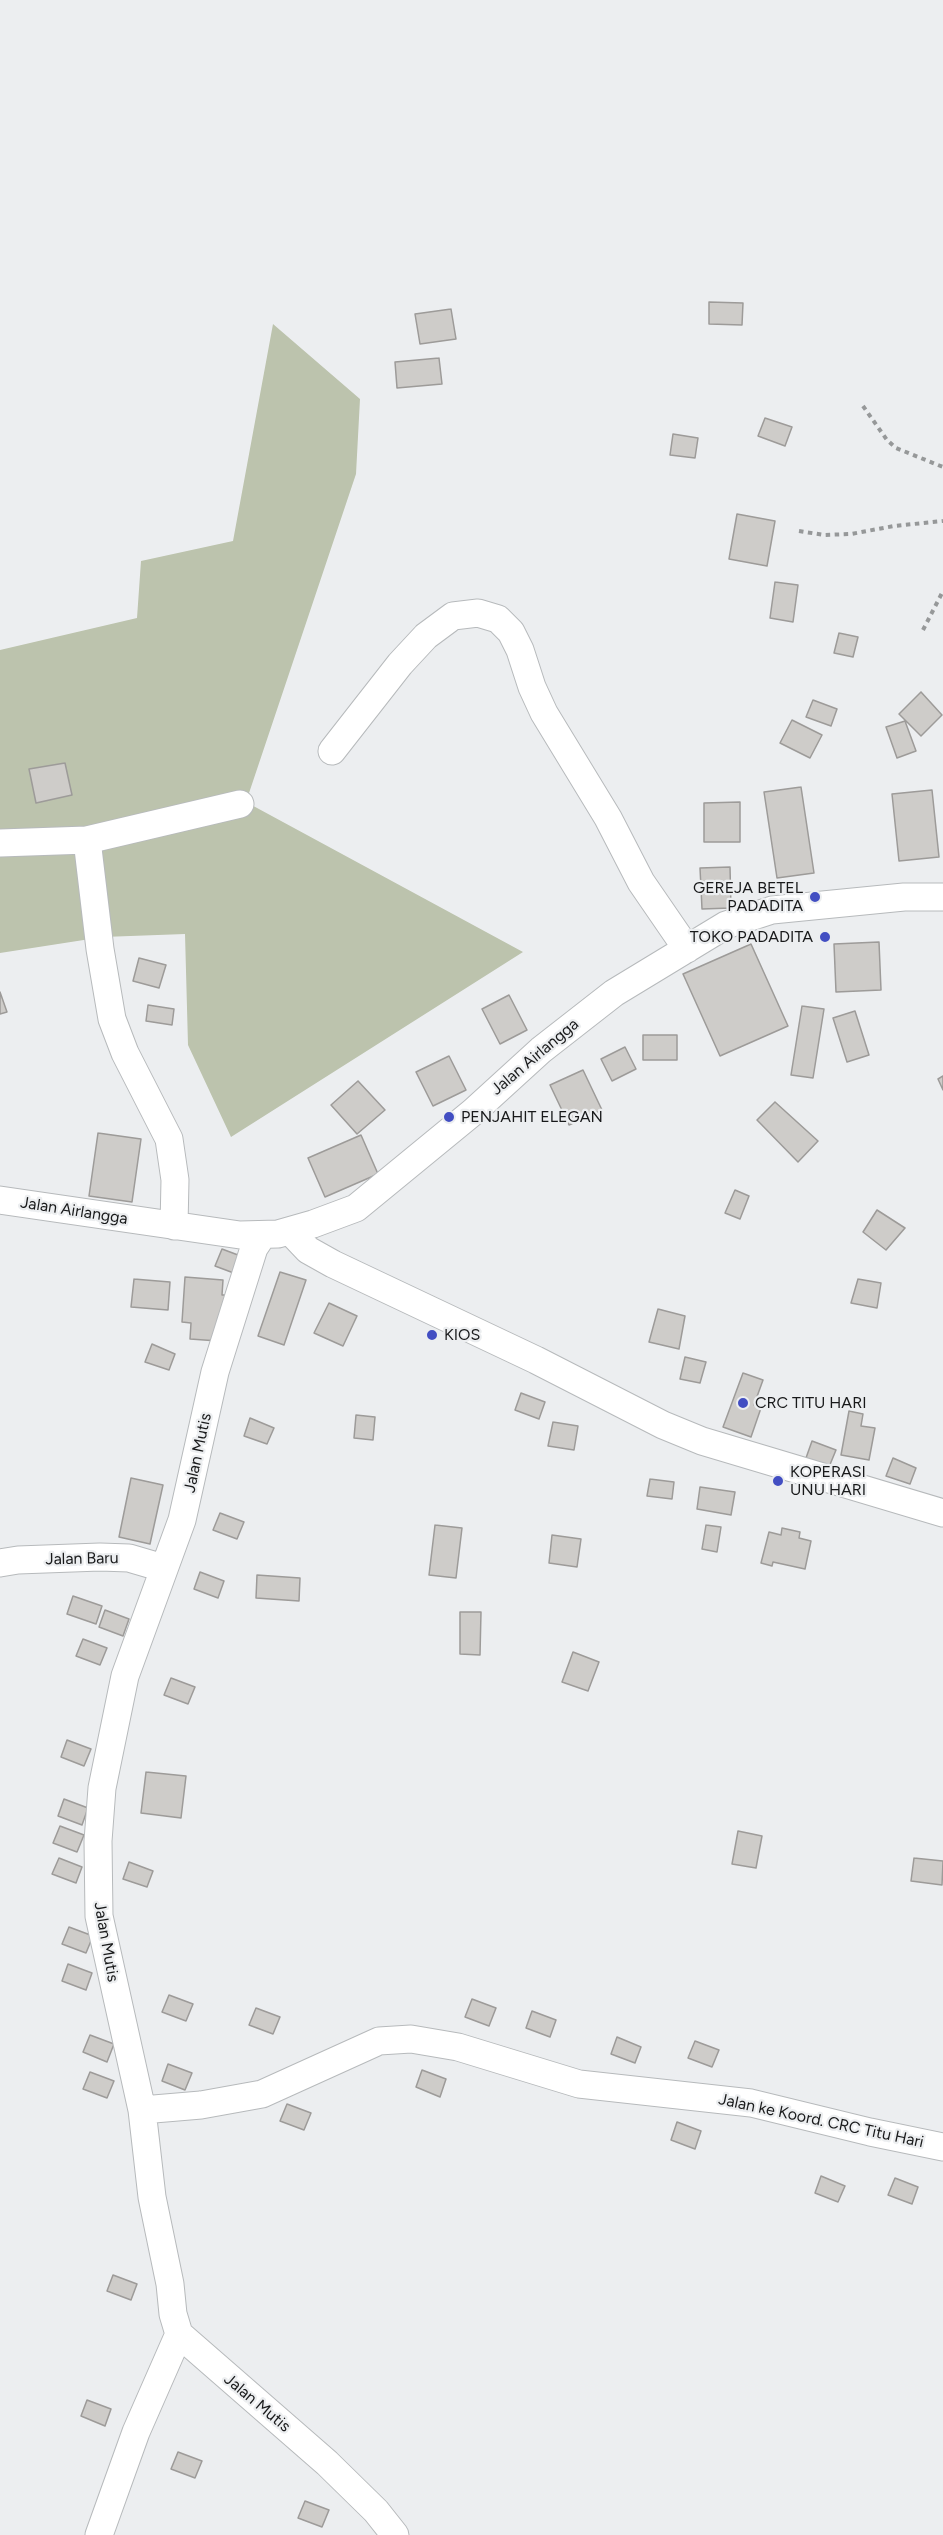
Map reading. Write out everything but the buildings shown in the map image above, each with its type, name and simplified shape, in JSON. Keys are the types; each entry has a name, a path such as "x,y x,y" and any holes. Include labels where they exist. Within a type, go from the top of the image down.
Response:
{"street":[{"path":"332,752 400,664 426,636 453,616 477,613 498,619 511,632 544,713 608,818 640,882 687,949"},
{"path":"0,843 87,840 240,804"},
{"path":"87,840 100,949 112,1019 125,1053 169,1139 175,1180 174,1226"},
{"name":"Jalan Airlangga","path":"0,1200 174,1226 262,1236 290,1231 356,1208 473,1112 506,1080 614,993 726,925 772,910 913,896 943,897"},
{"path":"290,1231 308,1250 333,1264 505,1345 663,1425 712,1444 943,1513"},
{"name":"Jalan Mutis","path":"262,1236 254,1248 216,1372 182,1520 125,1676 102,1788 98,1841 99,1916 142,2110 152,2197 170,2284 173,2314 179,2334 327,2463 376,2511 395,2535"},
{"name":"Jalan Baru","path":"0,1563 18,1560 99,1557 129,1558 163,1568"},
{"name":"Jalan ke Koord. CRC Titu Hari","path":"142,2110 201,2104 262,2094 379,2041 411,2039 458,2047 579,2084 751,2103 943,2147"},
{"path":"99,2535 136,2432 179,2334"}],"path":[{"path":"863,406 887,440 896,448 943,467"},
{"path":"799,531 824,535 851,534 894,526 943,521"},
{"path":"923,630 943,591"}],"green space":[{"path":"273,324 360,399 356,474 246,802 523,952 231,1137 188,1045 185,934 103,937 0,953 0,650 137,618 141,561 233,541"}],"place":[{"name":"GEREJA BETEL PADADITA","path":"815,897"},
{"name":"TOKO PADADITA","path":"825,937"},
{"name":"PENJAHIT ELEGAN","path":"449,1117"},
{"name":"KIOS","path":"432,1335"},
{"name":"CRC TITU HARI","path":"743,1403"},
{"name":"KOPERASI UNU HARI","path":"778,1481"}]}
